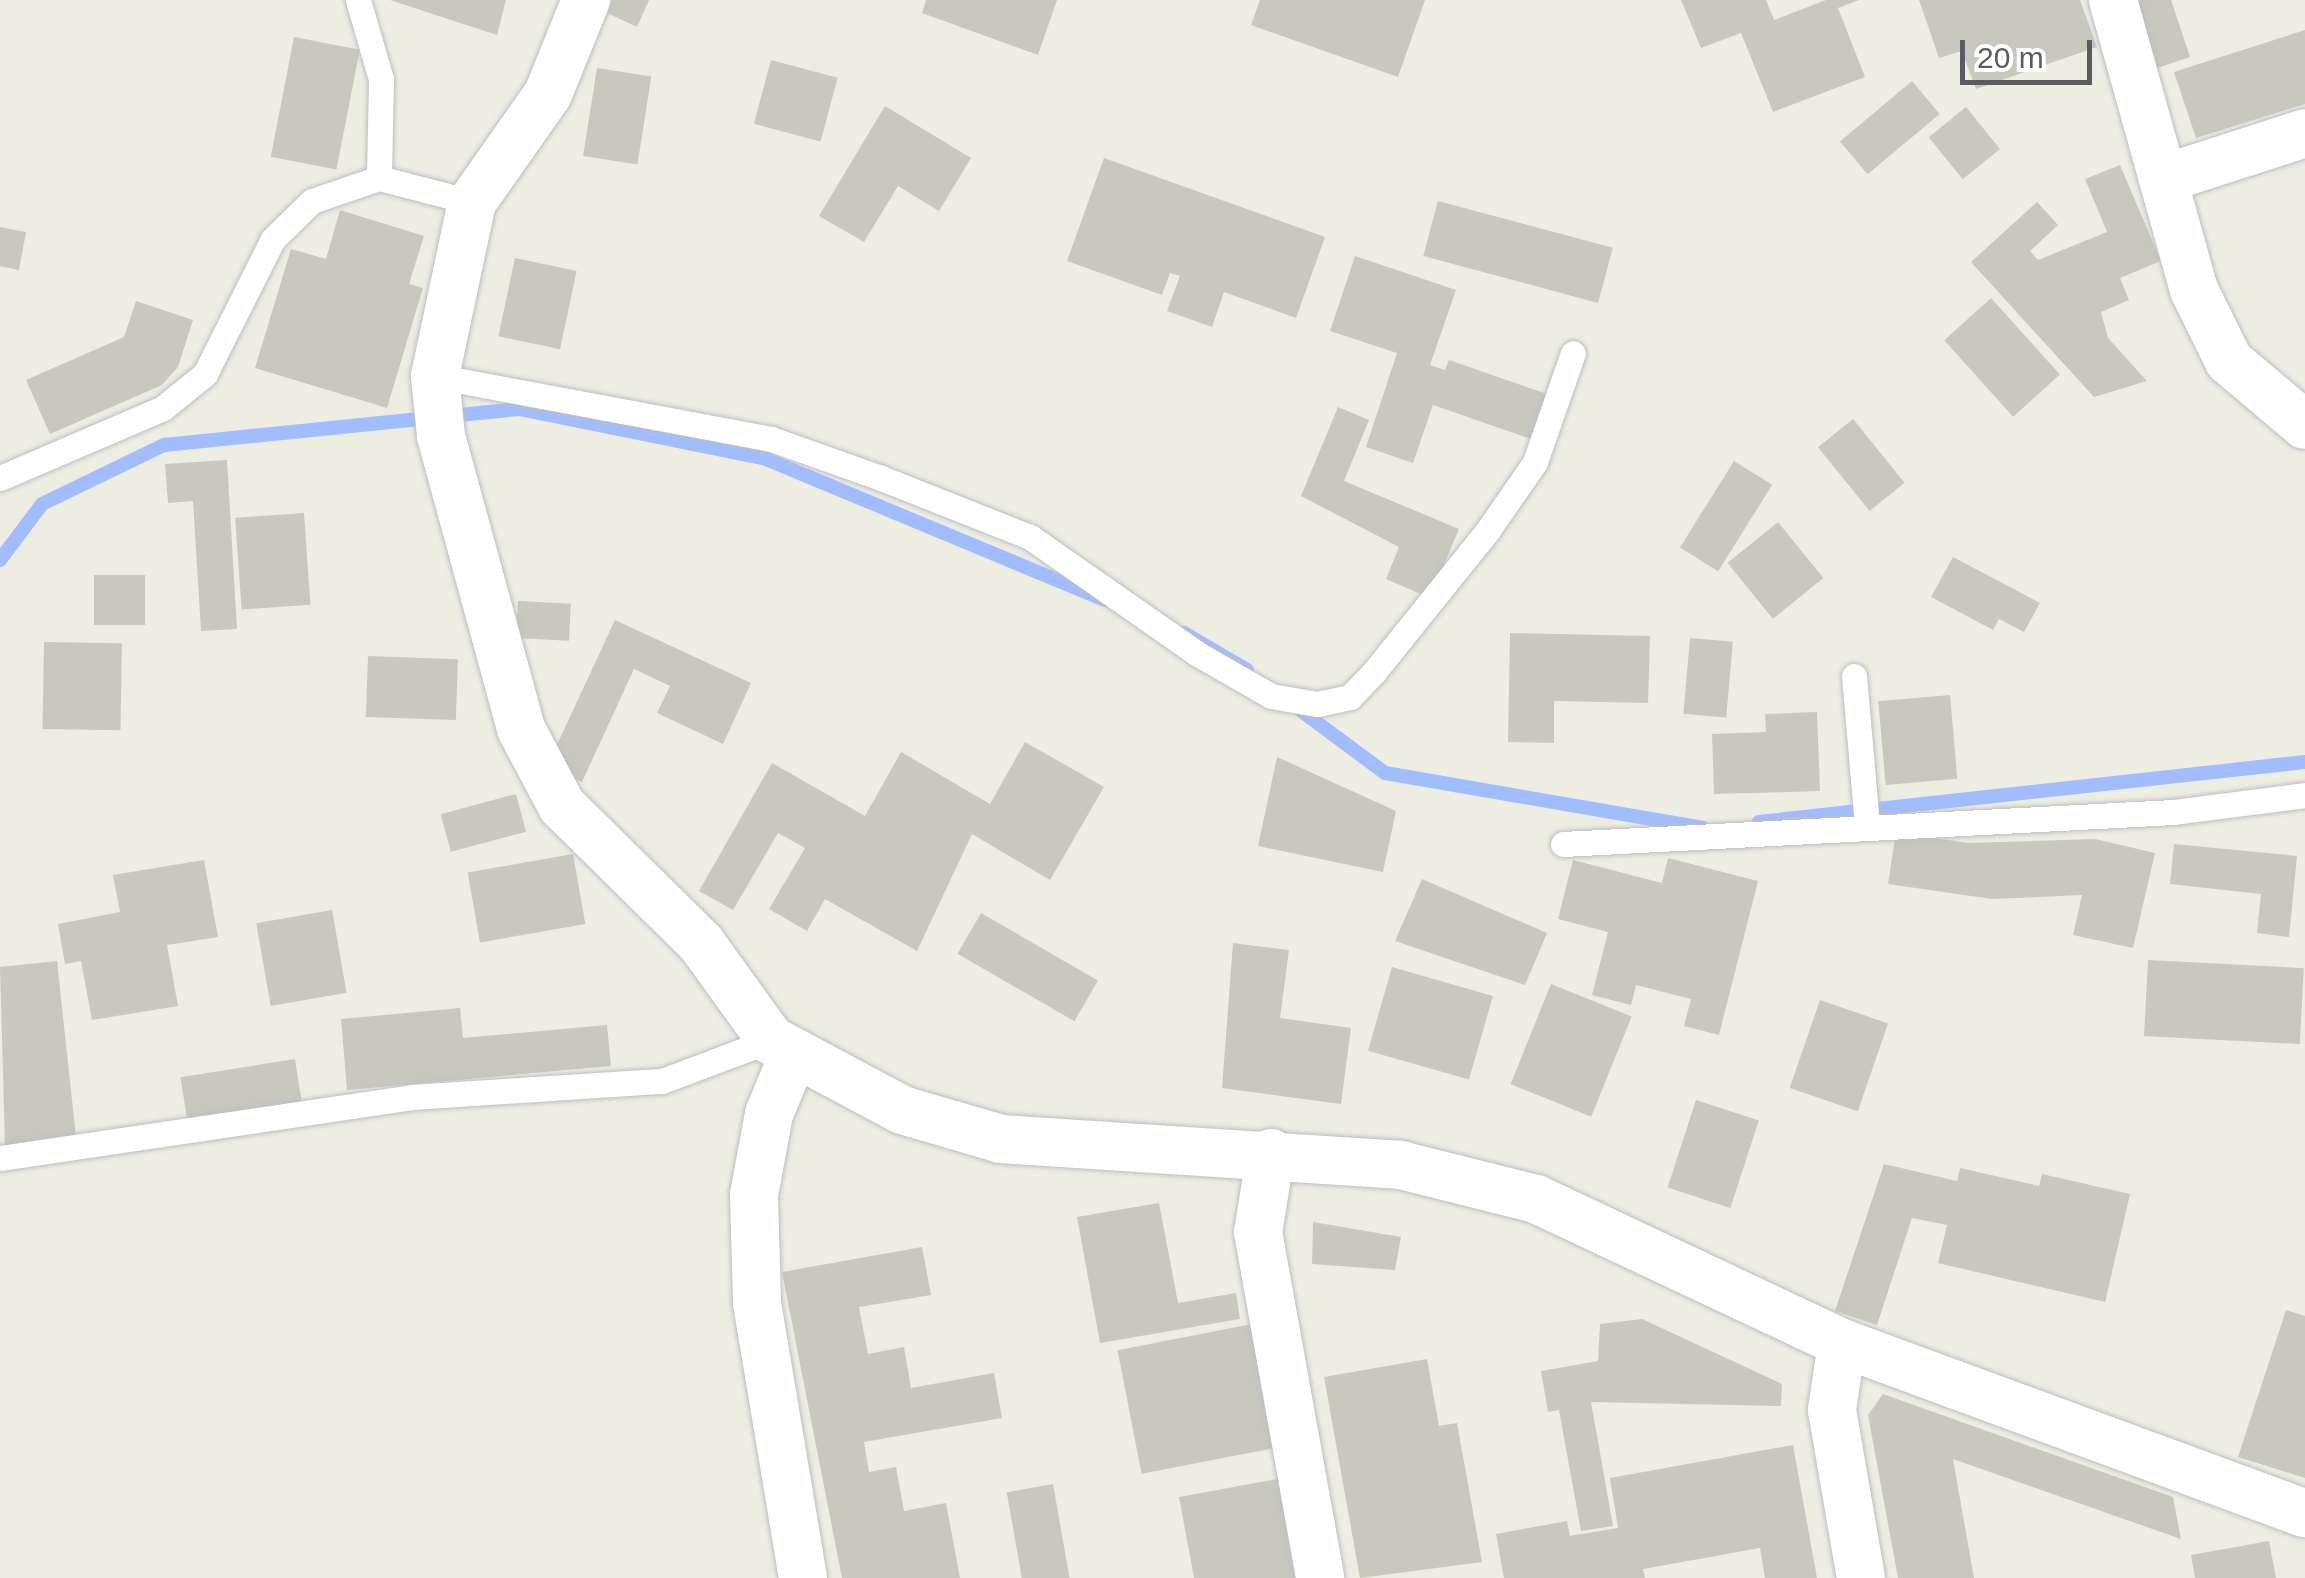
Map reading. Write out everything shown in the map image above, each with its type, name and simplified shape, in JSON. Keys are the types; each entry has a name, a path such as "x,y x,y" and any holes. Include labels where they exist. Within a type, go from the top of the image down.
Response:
{"street":[{"path":"586,0 548,94 472,202 438,404 521,729 562,806 701,943 782,1048 902,1110 1001,1139 1271,1152 1401,1165 1536,1199 1842,1344 2305,1513"},
{"path":"2113,0 2194,290 2229,361 2305,425"},
{"path":"2163,179 2305,132"},
{"path":"782,1048 754,1195 757,1303 803,1578"},
{"path":"1271,1152 1258,1232 1320,1578"},
{"path":"1842,1344 1832,1410 1860,1578"}],"lane":[{"path":"358,0 381,79 379,178"},
{"path":"0,478 163,408 205,374 273,239 312,201 379,178 472,202"},
{"path":"438,404 771,439 1030,536 1196,653 1271,696 1317,704 1362,684 1488,530 1536,462 1573,353"},
{"path":"1854,676 1868,826"},
{"path":"1563,844 2174,812 2305,795"},
{"path":"0,1158 412,1098 662,1080 782,1048"}],"building":[{"path":"390,0 506,0 497,35"},
{"path":"612,0 649,0 637,27 607,13"},
{"path":"926,0 1057,0 1038,55 922,13"},
{"path":"1260,0 1425,0 1398,77 1251,25"},
{"path":"1681,0 1766,0 1774,20 1826,0 1859,0 1838,8 1865,77 1773,112 1741,33 1701,48"},
{"path":"1919,0 2080,0 2097,47 1976,89 1962,51 1939,58"},
{"path":"2135,0 2171,0 2190,57 2157,68"},
{"path":"2305,30 2305,104 2196,138 2174,72"},
{"path":"294,37 360,50 336,170 271,157"},
{"path":"771,60 838,78 821,142 754,124"},
{"path":"597,68 651,77 637,165 583,156"},
{"path":"1912,81 1940,114 1868,174 1840,141"},
{"path":"885,106 971,158 939,211 898,186 864,242 819,216"},
{"path":"1966,107 2000,149 1963,179 1929,137"},
{"path":"1104,158 1325,237 1296,318 1224,292 1212,327 1167,311 1180,276 1170,273 1162,295 1067,261"},
{"path":"2120,165 2161,261 2120,278 2129,300 2101,312 2108,338 2147,381 2094,397 1971,262 2037,202 2058,225 2030,251 2038,260 2107,232 2085,179"},
{"path":"1438,201 1613,248 1598,303 1423,256"},
{"path":"340,210 424,236 409,284 423,288 387,408 255,368 291,249 326,259"},
{"path":"0,227 26,232 19,270 0,266"},
{"path":"1355,256 1456,290 1430,365 1445,370 1449,360 1550,395 1534,440 1433,405 1413,463 1366,447 1397,353 1330,331"},
{"path":"515,258 577,271 560,349 498,336"},
{"path":"1991,298 2060,375 2013,417 1944,340"},
{"path":"136,301 193,320 178,367 162,385 50,434 26,380 124,337"},
{"path":"1338,407 1369,420 1344,481 1459,529 1430,598 1386,579 1399,547 1301,496"},
{"path":"1853,419 1905,483 1870,511 1818,447"},
{"path":"227,460 237,629 201,631 193,501 168,503 165,464"},
{"path":"1734,461 1772,485 1718,571 1680,548"},
{"path":"304,513 310,605 242,610 235,518"},
{"path":"1778,522 1823,578 1773,619 1727,563"},
{"path":"1953,557 2040,603 2024,632 1999,619 1993,630 1931,597"},
{"path":"94,575 145,575 145,625 94,625"},
{"path":"518,601 571,604 569,641 516,638"},
{"path":"615,620 751,683 723,744 657,713 670,686 634,669 582,782 547,766"},
{"path":"1510,633 1650,636 1648,703 1554,701 1554,743 1508,742"},
{"path":"1690,638 1733,642 1726,717 1683,714"},
{"path":"44,642 122,643 120,730 42,729"},
{"path":"368,656 458,659 456,720 366,717"},
{"path":"1950,695 1957,779 1886,785 1878,701"},
{"path":"1817,712 1820,791 1714,794 1712,734 1766,732 1765,714"},
{"path":"1025,742 1104,787 1050,880 972,834 917,951 825,899 807,931 769,909 805,848 778,833 733,910 699,891 772,763 865,816 901,752 990,804"},
{"path":"1277,757 1396,811 1383,872 1258,846"},
{"path":"516,794 526,832 451,852 441,814"},
{"path":"1896,832 1968,843 2095,839 2155,853 2133,948 2073,935 2082,895 1992,899 1888,884"},
{"path":"2174,844 2297,856 2289,937 2257,933 2261,894 2170,884"},
{"path":"573,854 585,924 480,943 468,873"},
{"path":"1668,858 1758,881 1719,1035 1684,1026 1691,999 1636,985 1631,1005 1592,995 1608,932 1558,919 1573,860 1662,883"},
{"path":"204,860 218,937 167,945 178,1006 92,1020 81,961 65,964 58,924 120,912 113,875"},
{"path":"1422,879 1547,933 1525,985 1395,941"},
{"path":"332,910 347,993 271,1006 256,923"},
{"path":"981,913 1098,980 1074,1021 958,954"},
{"path":"1233,943 1289,950 1280,1018 1351,1028 1341,1104 1222,1088"},
{"path":"2148,960 2304,968 2300,1044 2144,1036"},
{"path":"57,961 76,1137 5,1145 0,967"},
{"path":"1392,967 1493,996 1469,1080 1368,1051"},
{"path":"1551,984 1632,1017 1591,1117 1511,1084"},
{"path":"1820,1000 1888,1023 1858,1111 1790,1088"},
{"path":"460,1008 463,1038 607,1025 611,1066 347,1090 341,1019"},
{"path":"295,1059 302,1101 187,1120 180,1077"},
{"path":"1696,1100 1759,1120 1730,1208 1668,1187"},
{"path":"1884,1164 1957,1181 1960,1168 2039,1186 2042,1174 2130,1194 2105,1302 1938,1263 1947,1225 1912,1218 1877,1325 1835,1311"},
{"path":"1159,1203 1178,1303 1236,1293 1240,1319 1100,1343 1077,1217"},
{"path":"1313,1222 1401,1237 1395,1270 1312,1264"},
{"path":"922,1247 931,1295 859,1307 868,1354 904,1347 911,1388 994,1373 1002,1418 864,1442 869,1472 896,1467 904,1511 946,1503 960,1578 842,1578 782,1272"},
{"path":"2286,1310 2305,1316 2305,1478 2238,1457"},
{"path":"1642,1319 1782,1384 1781,1406 1591,1402 1613,1526 1581,1531 1559,1410 1548,1412 1541,1371 1598,1361 1600,1324"},
{"path":"1252,1324 1276,1448 1142,1474 1118,1350"},
{"path":"1427,1359 1439,1426 1457,1423 1482,1562 1360,1578 1324,1377"},
{"path":"1883,1394 2173,1497 2181,1539 1953,1459 1974,1578 1898,1578 1868,1415"},
{"path":"1793,1445 1817,1578 1765,1578 1760,1548 1643,1569 1645,1578 1504,1578 1496,1534 1567,1521 1570,1536 1618,1528 1610,1478"},
{"path":"1278,1479 1295,1578 1194,1578 1179,1497"},
{"path":"1053,1484 1070,1578 1022,1578 1007,1492"},
{"path":"2269,1541 2276,1578 2195,1578 2191,1555"}],"waterway":[{"path":"0,560 42,504 164,445 519,409 766,459 1104,600"},
{"path":"1184,633 1247,670"},
{"path":"1292,704 1385,773 1703,828"},
{"path":"1759,822 2305,762"}]}
